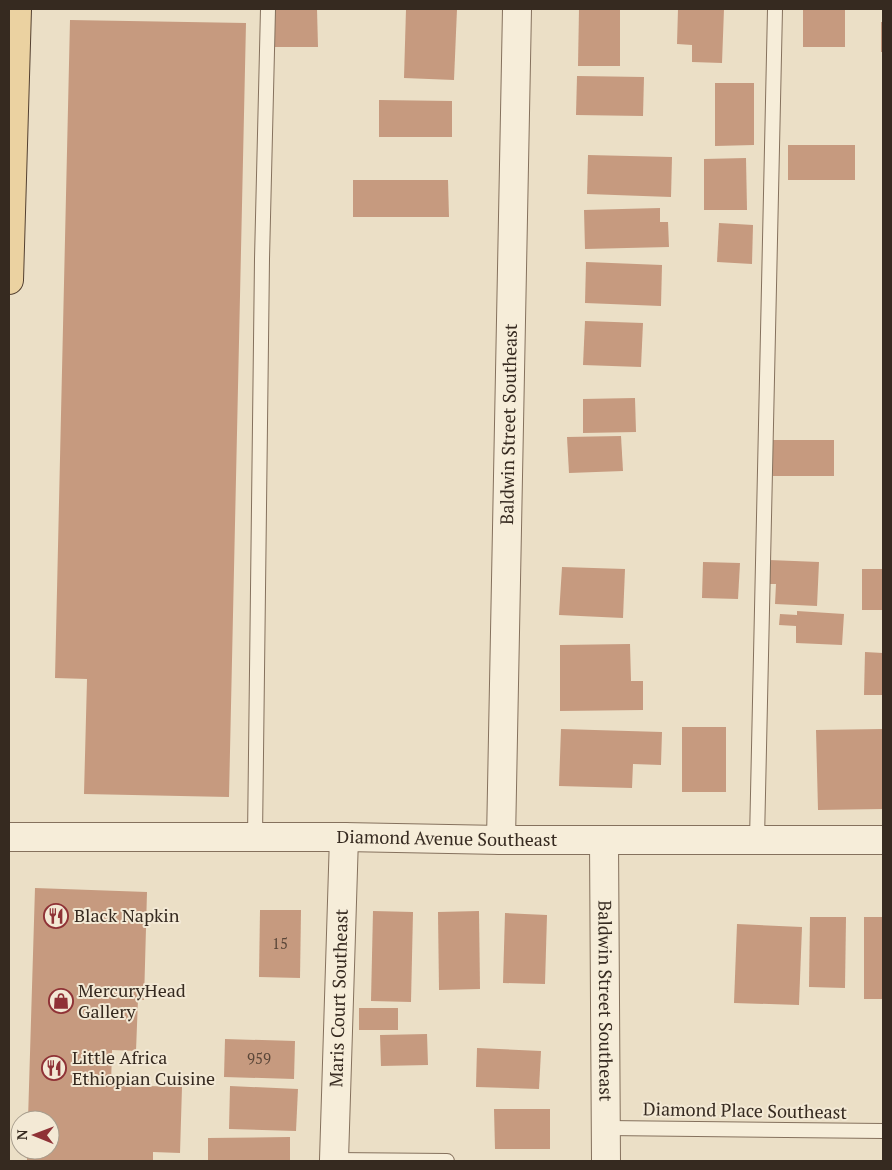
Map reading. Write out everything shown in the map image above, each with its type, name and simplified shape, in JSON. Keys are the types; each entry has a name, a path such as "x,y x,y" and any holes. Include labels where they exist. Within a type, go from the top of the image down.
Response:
{"main road":[{"path":"9,280 17,9"}],"street":[{"name":"Baldwin Street Southeast","path":"501,840 517,9"},
{"name":"Diamond Avenue Southeast","path":"9,838 344,836 604,841 883,840"},
{"name":"Maris Court Southeast","path":"334,1160 344,836"},
{"name":"Baldwin Street Southeast","path":"604,841 606,1161"}],"lane":[{"path":"255,837 262,259 268,9"},
{"path":"757,840 775,9"},
{"name":"Diamond Place Southeast","path":"606,1128 883,1131"},
{"path":"334,1160 447,1161"}],"building":[{"path":"268,9 317,9 318,47 269,47"},
{"path":"406,9 457,9 454,80 404,78"},
{"path":"579,9 620,9 620,66 578,66"},
{"path":"678,9 724,9 722,63 692,62 692,45 677,44"},
{"path":"803,9 845,9 845,47 803,47"},
{"path":"70,20 246,23 229,797 84,794 87,679 55,678"},
{"path":"881,22 883,22 883,52 881,52"},
{"path":"577,76 644,77 643,116 576,115"},
{"path":"715,83 754,83 754,145 715,146"},
{"path":"379,100 452,101 452,137 379,137"},
{"path":"788,145 855,145 855,180 788,180"},
{"path":"588,155 672,157 671,197 587,194"},
{"path":"746,158 747,210 704,210 704,159"},
{"path":"353,180 448,180 449,217 353,217"},
{"path":"660,208 660,222 668,222 669,247 585,249 584,210"},
{"path":"719,223 753,225 752,264 717,262"},
{"path":"586,262 662,265 661,306 585,303"},
{"path":"585,321 643,323 641,367 583,365"},
{"path":"635,398 636,432 583,433 583,399"},
{"path":"621,436 623,471 569,473 567,437"},
{"path":"773,440 834,440 834,476 773,476"},
{"path":"769,560 819,562 817,606 775,604 776,584 768,584"},
{"path":"703,562 740,563 738,599 702,598"},
{"path":"562,567 625,569 623,618 559,615"},
{"path":"862,569 883,569 883,610 862,610"},
{"path":"797,611 844,614 842,645 796,643 796,626 779,625 780,614 797,615"},
{"path":"630,644 631,681 643,681 643,710 560,711 560,645"},
{"path":"865,652 883,653 883,695 864,695"},
{"path":"682,727 726,727 726,792 682,792"},
{"path":"561,729 662,732 661,765 633,764 632,788 559,786"},
{"path":"883,729 883,809 818,810 816,730"},
{"path":"35,888 147,892 144,1000 138,999 136,1051 112,1050 111,1085 182,1087 180,1153 153,1152 153,1161 27,1161 60,1160 60,1110 28,1110"},
{"path":"260,910 301,910 300,978 259,977"},
{"path":"373,911 413,912 411,1002 371,1001"},
{"path":"479,911 480,989 439,990 438,912"},
{"path":"505,913 547,915 545,984 503,983"},
{"path":"810,917 846,917 845,988 809,987"},
{"path":"864,917 883,917 883,999 864,999"},
{"path":"737,924 802,927 799,1005 734,1003"},
{"path":"359,1008 398,1008 398,1030 359,1030"},
{"path":"427,1034 428,1065 381,1066 380,1035"},
{"path":"225,1039 295,1041 294,1079 224,1077"},
{"path":"477,1048 541,1051 539,1089 476,1087"},
{"path":"230,1086 298,1089 296,1131 229,1129"},
{"path":"494,1109 550,1109 550,1149 495,1149"},
{"path":"290,1137 290,1161 208,1161 208,1138"}],"place":[{"name":"Black Napkin","path":"56,916"},
{"name":"MercuryHead Gallery","path":"61,1001"},
{"name":"Little Africa Ethiopian Cuisine","path":"54,1068"}]}
